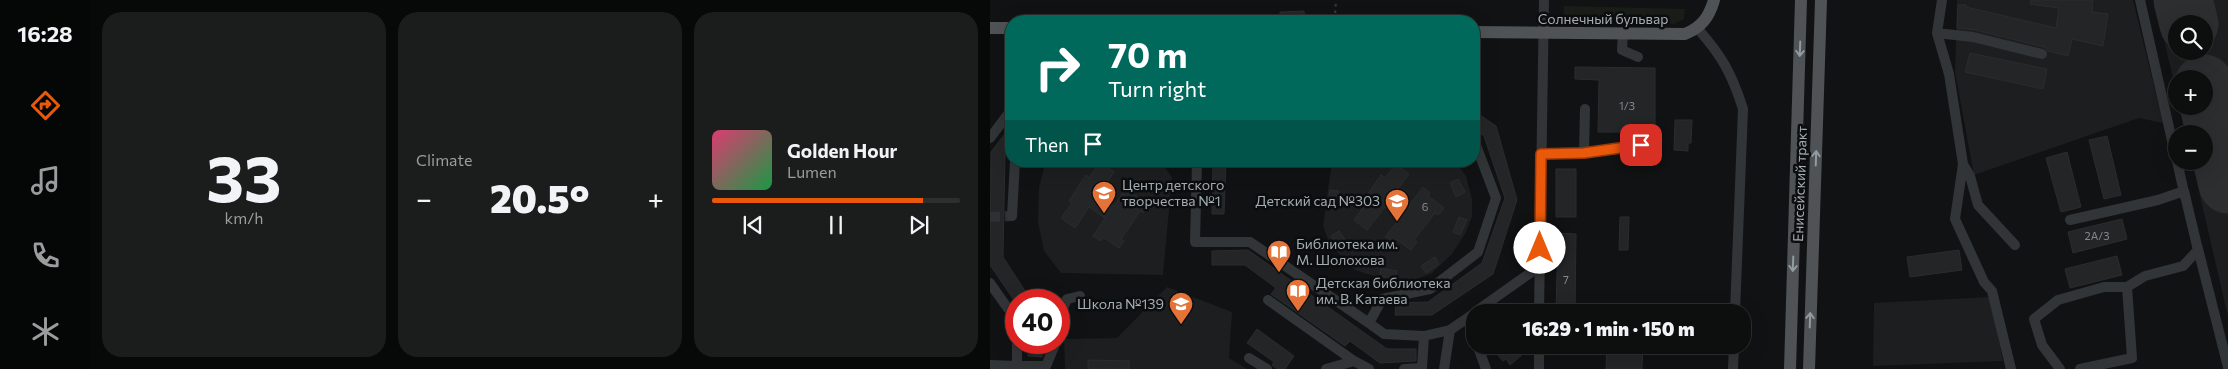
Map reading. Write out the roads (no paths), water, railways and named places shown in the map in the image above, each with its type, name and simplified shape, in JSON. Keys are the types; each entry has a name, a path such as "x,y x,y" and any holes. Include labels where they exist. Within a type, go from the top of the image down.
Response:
{"main road":[{"path":"1698,29 1710,14 1714,0"},
{"name":"Енисейский тракт","path":"1790,369 1801,0"},
{"name":"Енисейский тракт","path":"1809,369 1821,0"},
{"path":"990,28 1005,28"},
{"name":"Солнечный бульвар","path":"1480,32 1685,34 1698,29"}],"street":[{"path":"1539,304 1544,0"},
{"path":"1942,0 1937,33 1949,74 1963,164 1955,219 1984,282 1992,291 2011,369"},
{"path":"2140,0 2169,125"},
{"path":"1698,29 1719,52 1734,81 1743,109 1735,304"},
{"path":"1623,33 1622,50 1638,57"},
{"path":"1937,33 1973,37 2042,54"},
{"path":"1584,153 1585,109"},
{"path":"990,138 1005,118"},
{"path":"1541,154 1584,153 1641,145"},
{"path":"1368,323 1382,298 1430,289 1478,252 1496,198 1480,156"},
{"path":"1963,164 1970,176 1978,205 2015,245"},
{"path":"1012,216 1014,167"},
{"path":"1197,167 1195,242 1250,242 1384,334 1424,336 1450,330 1466,319"},
{"path":"2179,170 2228,367"},
{"path":"2070,220 2158,200 2184,191"},
{"path":"2060,369 2042,345 2034,320 2058,300 2104,287 2127,286 2145,276 2183,266 2198,250"},
{"path":"1487,304 1540,266"},
{"path":"990,283 1005,304"},
{"path":"2080,369 2132,358 2127,286"},
{"path":"1070,298 1080,296"},
{"path":"1268,300 1354,361 1369,369"},
{"path":"1444,369 1450,330"},
{"path":"1404,369 1422,368 1424,336"},
{"path":"1017,354 1017,366"},
{"path":"990,365 1032,368 1046,366 1051,354"},
{"path":"1481,354 1486,369"},
{"path":"1539,354 1539,369"},
{"path":"1733,369 1734,354"},
{"path":"1249,358 1267,369"},
{"path":"1326,369 1354,361"}],"tunnel":[{"path":"990,217 1012,216"}],"place":[{"name":"Центр детского творчества №1","path":"1104,214"},
{"name":"Детский сад №303","path":"1397,222"},
{"name":"Библиотека им. М. Шолохова","path":"1279,273"},
{"name":"Детская библиотека им. В. Катаева","path":"1298,312"},
{"name":"Школа №139","path":"1181,325"}]}
